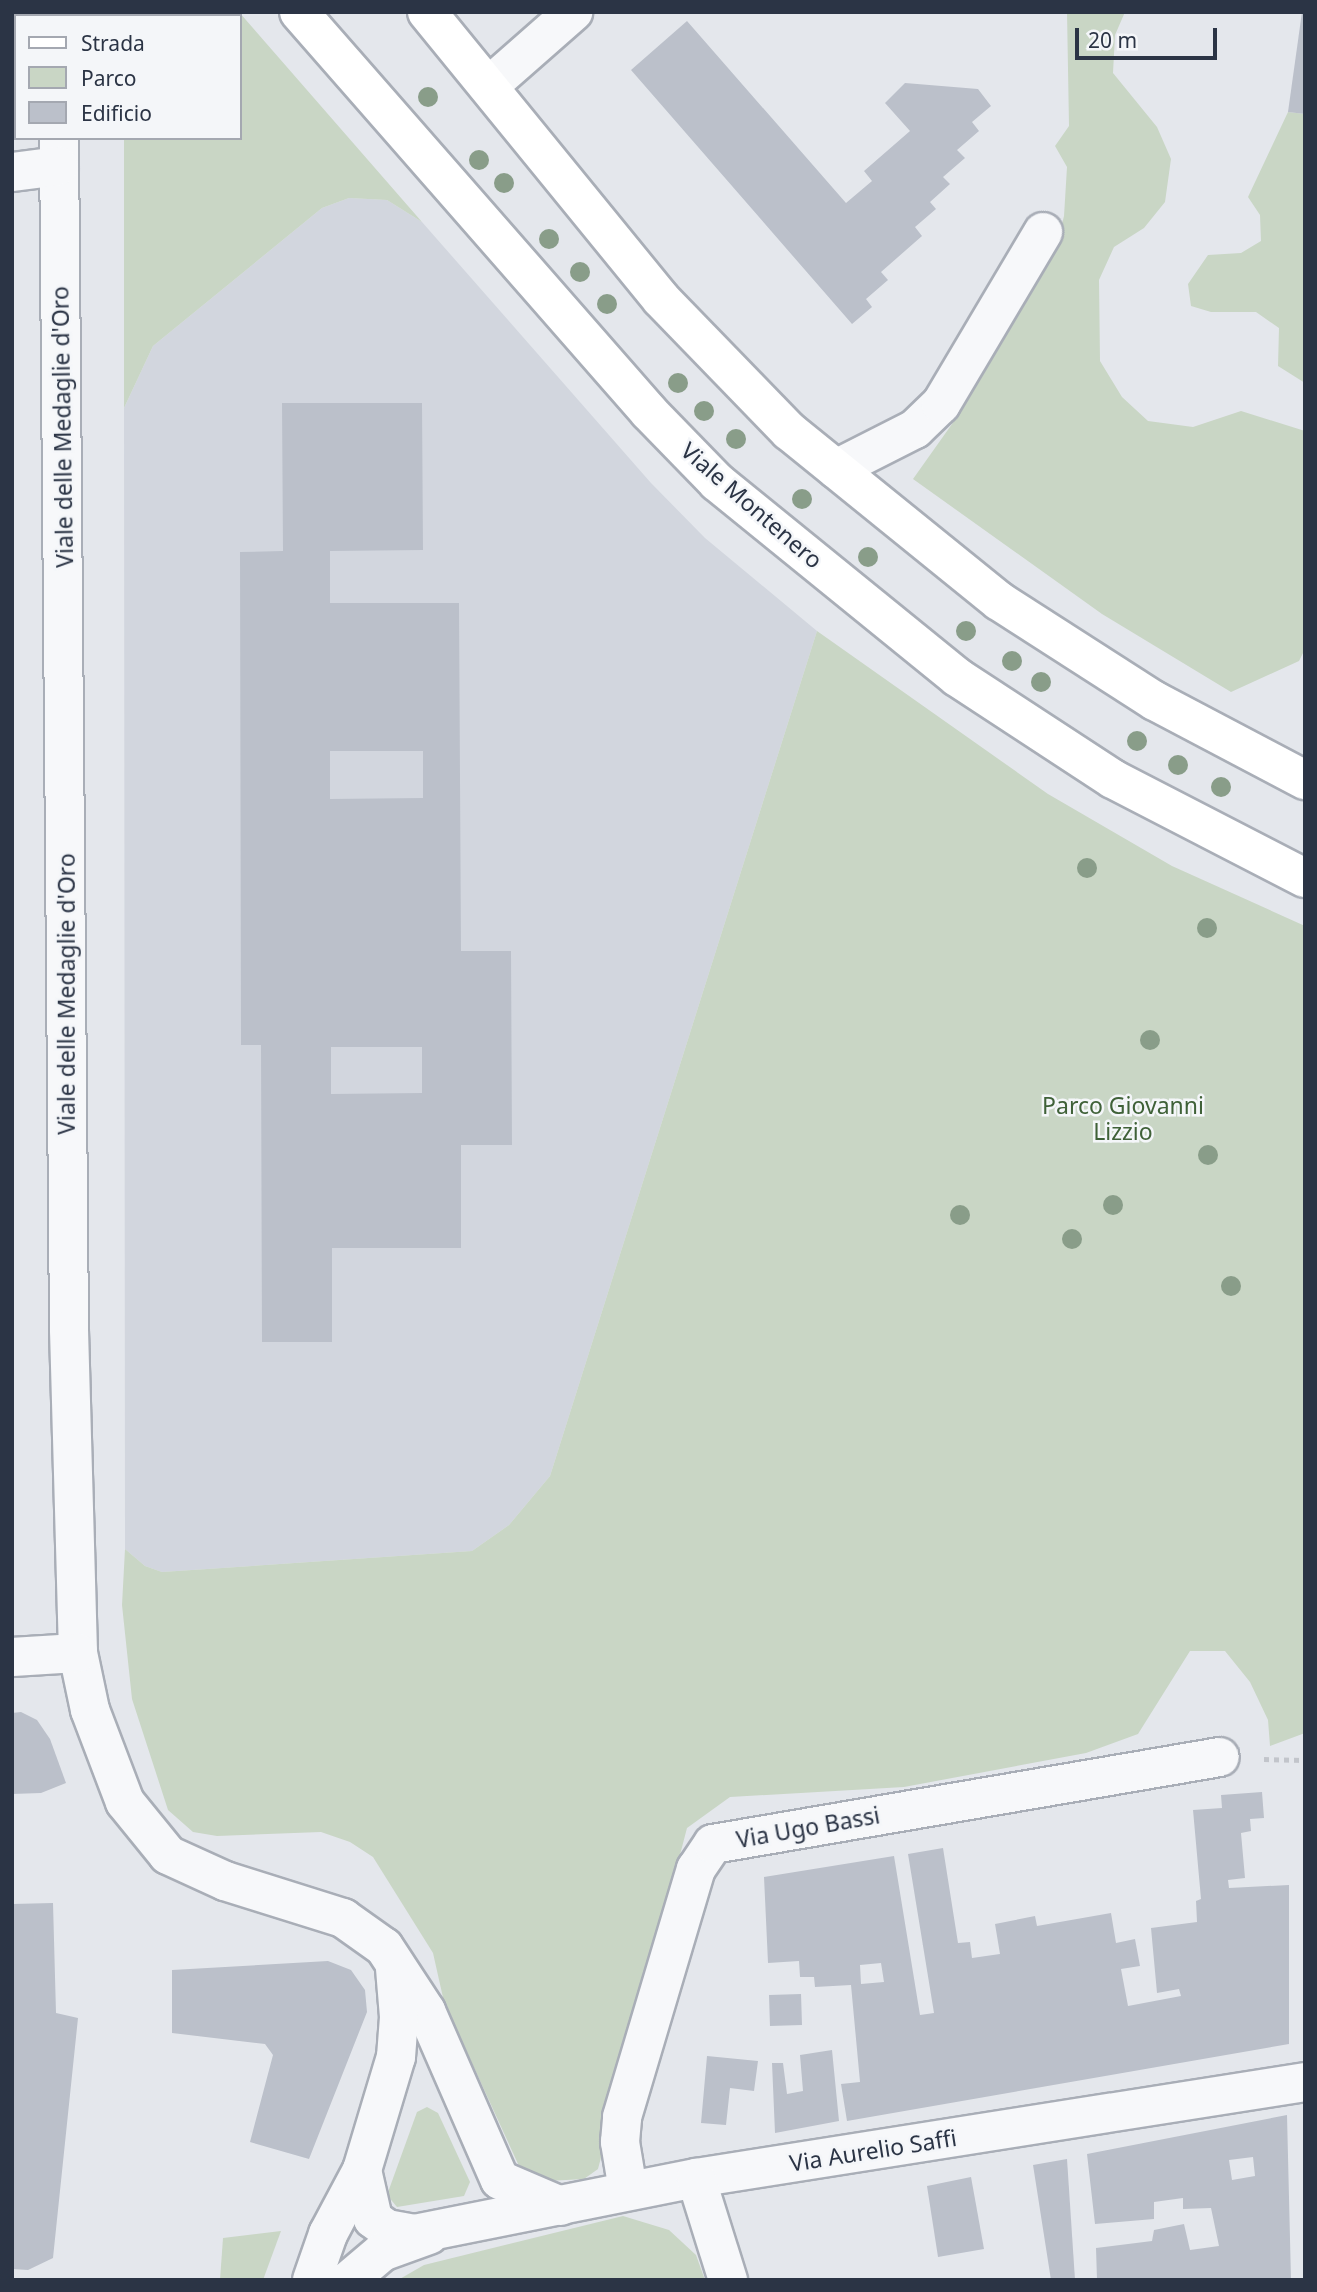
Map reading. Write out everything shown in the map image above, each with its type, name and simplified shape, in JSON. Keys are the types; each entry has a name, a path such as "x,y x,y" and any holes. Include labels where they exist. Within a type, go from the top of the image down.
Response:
{"main road":[{"name":"Viale Montenero","path":"299,12 640,401 717,482 957,677 1113,779 1305,878"},
{"path":"427,12 490,85 661,299 734,378 836,469 1010,608 1154,701 1305,780"}],"street":[{"path":"490,85 573,12"},
{"path":"12,172 59,152"},
{"name":"Viale delle Medaglie d'Oro","path":"59,152 69,1316 78,1653 90,1710 125,1802 147,1835 168,1855 192,1868 304,1904 365,1930 384,1947 395,1968 426,2011 500,2180 561,2206"},
{"path":"836,469 915,429 941,404 1043,232"},
{"path":"12,1657 78,1653"},
{"name":"Via Ugo Bassi","path":"628,2190 620,2142 622,2117 695,1869 713,1844 1220,1757"},
{"path":"312,2280 328,2234 362,2170 396,2057 400,2017 395,1968"},
{"name":"Via Aurelio Saffi","path":"444,2230 696,2178 1305,2082"},
{"path":"362,2170 366,2199 380,2224 415,2234 444,2230"},
{"path":"696,2178 728,2280"},
{"path":"349,2280 382,2252 444,2230"}],"shaded area":[{"path":"349,198 387,200 422,222 651,483 705,538 817,631 550,1476 509,1525 472,1551 162,1572 145,1566 125,1549 124,408 153,346 322,208"}],"green space":[{"path":"124,12 241,14 182,14"},
{"path":"1067,12 1125,12 1115,35 1113,73 1157,127 1171,159 1165,202 1144,228 1114,247 1099,280 1100,361 1122,397 1148,421 1193,427 1241,411 1305,431 1305,649 1299,661 1231,692 1102,614 913,479 952,424 1055,252 1064,216 1067,167 1055,146 1069,126"},
{"path":"242,15 422,222 387,200 349,198 322,208 153,346 124,408 124,140 242,140"},
{"path":"1288,112 1305,114 1305,383 1278,366 1279,328 1256,312 1211,312 1191,306 1188,284 1208,255 1241,253 1261,241 1260,215 1248,197"},
{"name":"Parco Giovanni Lizzio","path":"817,631 1048,794 1172,866 1305,926 1305,1733 1270,1746 1268,1720 1250,1682 1225,1651 1190,1651 1138,1734 1086,1753 904,1787 730,1797 687,1828 598,2169 584,2179 548,2181 519,2166 444,2002 433,1953 373,1857 350,1842 321,1832 217,1836 193,1832 168,1810 132,1699 122,1605 125,1549 145,1566 162,1572 472,1551 509,1525 550,1476"},
{"path":"427,2107 438,2113 470,2182 464,2196 397,2207 387,2195 417,2112"},
{"path":"623,2216 669,2230 696,2255 705,2280 398,2280 424,2265"},
{"path":"281,2231 263,2280 220,2280 223,2238"}],"building":[{"path":"1302,12 1305,12 1305,114 1288,112"},
{"path":"687,21 846,203 872,181 864,171 910,131 885,103 905,83 978,89 991,106 972,122 979,131 957,150 965,158 943,177 950,184 930,202 936,209 915,227 922,236 881,272 888,280 866,299 872,307 852,324 631,70"},
{"path":"282,403 422,403 423,550 330,551 330,603 459,603 461,951 511,951 512,1145 461,1145 461,1248 332,1248 332,1342 262,1342 261,1045 241,1045 240,552 283,551","holes":["330,751 423,751 423,798 330,799","331,1047 422,1047 422,1093 331,1094"]},
{"path":"21,1712 37,1720 50,1739 66,1783 41,1793 12,1794 12,1713"},
{"path":"1262,1792 1264,1818 1250,1819 1251,1831 1241,1833 1245,1878 1228,1880 1229,1888 1289,1885 1289,2044 847,2121 841,2084 860,2082 851,1985 815,1987 814,1977 800,1977 799,1961 768,1963 764,1877 894,1856 920,2015 934,2013 908,1854 943,1848 958,1943 970,1942 972,1958 1000,1954 995,1924 1035,1916 1037,1926 1111,1913 1116,1943 1135,1939 1140,1966 1121,1969 1128,2006 1181,1996 1179,1989 1157,1993 1151,1928 1197,1922 1196,1901 1201,1899 1193,1810 1222,1808 1221,1795","holes":["881,1963 884,1982 861,1984 860,1965"]},
{"path":"53,1903 56,2013 78,2018 53,2258 28,2270 12,2269 12,1904"},
{"path":"328,1961 351,1970 365,1990 367,2012 309,2159 250,2142 273,2055 265,2044 172,2033 172,1970"},
{"path":"801,1994 802,2025 770,2026 769,1995"},
{"path":"832,2050 839,2121 775,2133 772,2063 783,2063 787,2094 803,2091 800,2055"},
{"path":"707,2056 758,2061 754,2091 730,2088 726,2125 701,2123"},
{"path":"1287,2115 1291,2280 1097,2280 1096,2248 1152,2241 1154,2230 1184,2224 1190,2250 1219,2246 1211,2208 1183,2209 1183,2198 1154,2202 1154,2219 1095,2224 1087,2154","holes":["1253,2157 1255,2176 1232,2180 1229,2160"]},
{"path":"1067,2159 1075,2280 1051,2280 1033,2165"},
{"path":"971,2177 984,2249 938,2257 927,2186"}]}
